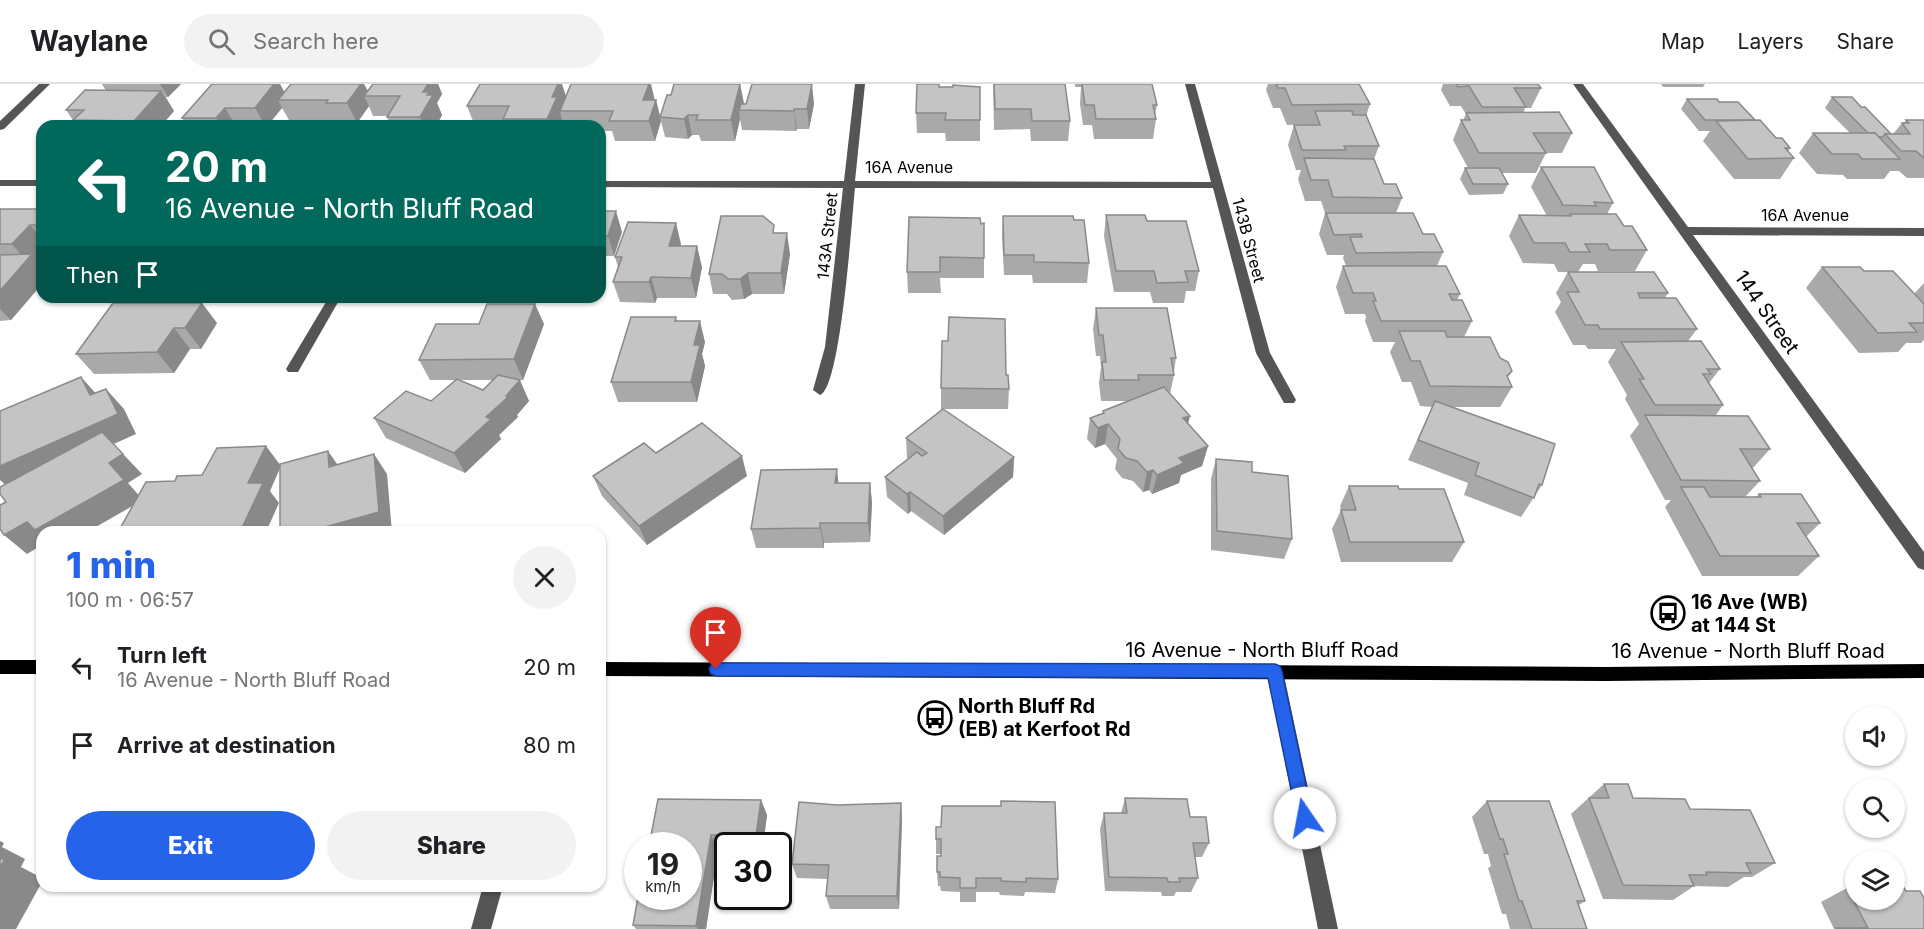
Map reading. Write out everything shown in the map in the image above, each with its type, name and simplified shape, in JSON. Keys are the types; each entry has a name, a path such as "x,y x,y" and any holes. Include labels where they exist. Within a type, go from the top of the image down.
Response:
{"main road":[{"path":"0,667 36,667"},
{"name":"16 Avenue - North Bluff Road","path":"606,669 1605,674 1924,671"}],"street":[{"path":"0,127 45,84"},
{"name":"143A Street","path":"820,390 832,347 860,84"},
{"name":"143B Street","path":"1190,84 1263,354 1289,400"},
{"name":"144 Street","path":"1578,84 1924,564"},
{"path":"0,183 36,183"},
{"name":"16A Avenue","path":"606,184 1217,185"},
{"name":"16A Avenue","path":"1686,231 1924,232"},
{"path":"293,369 331,303"},
{"path":"1275,671 1328,929"},
{"path":"481,929 491,892"}],"building":[{"path":"212,84 274,84 255,108 225,108 216,118 182,118"},
{"path":"291,84 361,84 347,103 326,103 328,100 278,100"},
{"path":"373,84 428,84 423,92 433,95 420,117 387,117 400,96 364,96"},
{"path":"480,84 558,84 552,97 557,97 547,119 503,119 509,106 467,106"},
{"path":"571,84 649,84 643,100 656,100 649,121 609,121 613,111 560,111"},
{"path":"674,84 740,84 731,120 696,120 698,115 688,115 684,119 660,117 667,95 671,95"},
{"path":"752,84 812,84 807,109 794,109 794,111 739,110 741,104 746,104"},
{"path":"917,84 939,84 939,87 953,87 953,85 980,87 980,120 945,120 946,113 916,113"},
{"path":"994,84 1065,84 1070,121 1032,121 1031,109 995,109"},
{"path":"1082,84 1152,84 1157,105 1153,105 1156,119 1096,119 1094,105 1085,105"},
{"path":"1276,84 1359,84 1370,104 1292,105 1285,88 1278,88"},
{"path":"1456,84 1538,84 1541,88 1514,88 1526,107 1482,107 1469,86 1458,87"},
{"path":"85,90 161,91 135,120 73,120 84,110 66,110"},
{"path":"1832,97 1852,97 1891,134 1878,137 1875,133 1868,133"},
{"path":"1687,99 1738,102 1755,120 1705,120"},
{"path":"1315,111 1352,111 1353,115 1366,115 1379,146 1344,146 1346,150 1302,150 1294,125 1320,125"},
{"path":"1559,112 1572,133 1533,133 1546,153 1479,153 1461,120 1470,120 1466,113"},
{"path":"1760,120 1776,138 1782,138 1790,148 1785,148 1794,158 1748,159 1716,121"},
{"path":"1906,120 1924,120 1924,158 1916,151 1901,151 1885,134 1910,134 1902,123 1909,123"},
{"path":"1813,133 1875,133 1900,159 1862,159 1858,154 1832,154"},
{"path":"1304,158 1374,159 1384,184 1396,184 1402,198 1333,197 1328,180 1311,180"},
{"path":"1541,167 1594,167 1613,203 1594,202 1596,206 1563,205"},
{"path":"1465,168 1499,168 1508,184 1473,184"},
{"path":"0,209 36,209 36,225 30,225 12,244 0,244"},
{"path":"606,211 616,211 608,236 606,236"},
{"path":"1326,213 1413,213 1423,234 1434,234 1443,252 1356,253 1350,237 1362,237 1361,234 1334,235"},
{"path":"1570,214 1616,214 1624,226 1632,226 1647,250 1610,250 1607,244 1585,244 1590,252 1570,252 1565,243 1534,243 1519,215 1571,216"},
{"path":"1106,215 1145,215 1147,221 1186,221 1199,271 1185,271 1188,282 1157,283 1154,271 1116,271"},
{"path":"721,216 763,216 774,225 773,233 787,233 781,273 748,273 740,279 728,279 722,274 709,274"},
{"path":"1003,216 1073,216 1074,220 1084,220 1089,263 1034,262 1034,255 1004,255"},
{"path":"909,217 980,218 981,224 984,223 984,258 940,257 940,272 907,272"},
{"path":"628,222 676,223 669,246 697,246 691,278 651,277 649,282 613,282 622,257 615,257"},
{"path":"32,254 0,291 0,255"},
{"path":"1343,266 1446,266 1460,294 1449,294 1452,300 1462,300 1472,321 1381,321 1373,301 1376,301 1373,293 1353,293"},
{"path":"1822,267 1860,267 1864,271 1893,271 1924,304 1924,323 1909,323 1917,332 1878,333"},
{"path":"1568,272 1654,272 1668,293 1638,293 1640,298 1676,298 1697,329 1600,329 1598,325 1585,325 1567,292 1579,292"},
{"path":"113,303 202,303 185,328 174,328 157,352 76,354"},
{"path":"487,304 535,304 514,359 419,360 436,324 479,324"},
{"path":"1096,308 1167,308 1176,358 1171,358 1174,375 1138,375 1139,380 1104,380 1102,362 1106,362 1103,335 1099,335"},
{"path":"631,317 676,317 675,321 700,321 694,345 700,345 691,382 611,382"},
{"path":"949,317 1005,319 1006,375 1008,375 1009,389 941,388 942,341 948,341"},
{"path":"1399,331 1445,331 1447,337 1490,337 1500,358 1508,362 1512,371 1507,376 1512,387 1430,386 1420,361 1411,361"},
{"path":"1701,341 1720,369 1707,369 1711,374 1703,374 1723,405 1655,405 1639,379 1644,379 1621,342"},
{"path":"498,375 520,380 506,396 508,397 486,417 491,419 454,453 374,418 406,391 431,401 457,379 483,390"},
{"path":"81,377 90,395 106,389 118,414 0,466 0,411"},
{"path":"1164,387 1190,416 1183,418 1208,446 1179,458 1184,463 1157,475 1153,470 1147,472 1137,461 1126,458 1118,449 1120,439 1108,424 1098,428 1090,418"},
{"path":"1435,401 1555,444 1542,485 1539,484 1534,498 1475,475 1479,463 1418,440"},
{"path":"943,409 1014,457 943,516 910,492 907,494 885,477 917,452 922,456 927,453 906,438"},
{"path":"1645,415 1748,416 1770,449 1740,449 1760,481 1681,480"},
{"path":"702,423 742,456 639,526 593,476 644,443 656,453"},
{"path":"102,432 123,454 109,463 124,480 42,526 36,526 35,530 27,522 4,535 0,529 0,505 6,502 0,494 0,487"},
{"path":"266,446 248,483 263,483 243,526 121,526 146,482 175,481 177,476 202,475 217,448"},
{"path":"328,451 329,467 374,454 379,512 329,526 280,526 280,464"},
{"path":"1216,459 1252,462 1252,472 1288,476 1292,539 1217,531"},
{"path":"837,469 835,483 870,483 868,523 820,523 820,528 751,529 761,470"},
{"path":"1349,486 1444,489 1464,542 1350,542 1341,510 1356,510"},
{"path":"1681,487 1704,487 1710,497 1801,494 1820,523 1797,523 1819,556 1720,556"},
{"path":"1604,784 1628,784 1633,798 1685,799 1690,809 1750,810 1775,863 1746,863 1751,873 1706,872 1707,875 1689,875 1694,886 1623,885 1589,798 1609,798"},
{"path":"1125,798 1187,799 1190,817 1206,817 1209,843 1193,843 1198,878 1179,878 1180,882 1168,882 1167,878 1109,877 1104,813 1127,813"},
{"path":"658,799 761,800 756,832 714,832 714,835 711,835 702,890 702,832 652,832"},
{"path":"1001,801 1055,802 1058,879 1026,878 1026,882 1001,881 1001,878 976,878 976,888 960,888 960,878 940,877 940,872 937,872 937,856 941,856 941,839 936,839 936,827 941,827 942,806 1001,806"},
{"path":"1487,801 1549,801 1585,901 1577,901 1587,929 1532,929 1522,901 1519,901 1504,854 1508,854 1503,839 1500,839"},
{"path":"799,802 837,805 901,803 897,896 826,896 829,865 792,864"},
{"path":"1905,890 1920,891 1924,898 1924,929 1836,928 1868,928 1859,910 1905,910"},
{"path":"636,910 699,910 696,926 633,925"}],"place":[{"name":"16 Ave (WB) at 144 St","path":"1668,613"},
{"name":"North Bluff Rd (EB) at Kerfoot Rd","path":"935,718"}],"route":[{"path":"716,669 1275,671 1305,818"}]}
